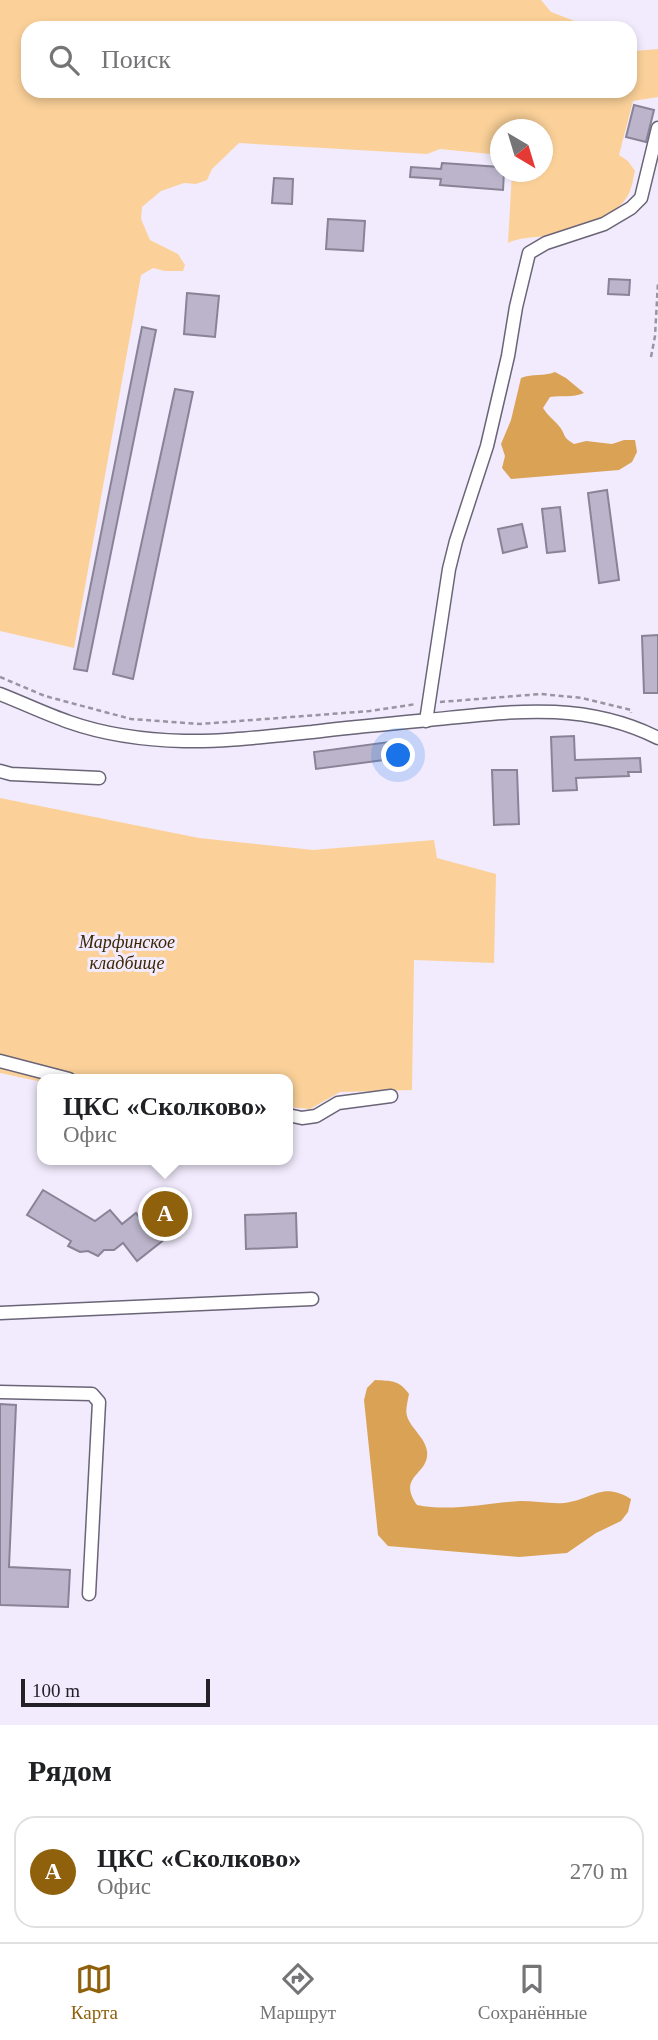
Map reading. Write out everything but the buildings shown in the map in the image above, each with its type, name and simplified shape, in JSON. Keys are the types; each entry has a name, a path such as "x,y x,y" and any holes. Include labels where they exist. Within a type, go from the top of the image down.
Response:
{"street":[{"path":"426,721 456,541 487,446 529,253 545,243 604,224 631,208 641,198 658,128"},
{"path":"0,694 68,722 146,739 228,741 503,712 550,711 609,719 658,737"},
{"path":"0,771 11,774 99,778"},
{"path":"0,1061 50,1074"},
{"path":"293,1116 316,1116 338,1103 391,1096"},
{"path":"0,1313 312,1299"},
{"path":"0,1392 92,1394 99,1402 89,1594"}],"path":[{"path":"651,357 658,282"},
{"path":"0,677 69,704 131,719 200,724 541,694 582,698 631,710 632,716"}],"green space":[{"path":"0,0 541,0 551,12 575,21 21,21 21,98 637,98 637,51 658,49 658,97 633,101 619,155 628,161 635,171 627,197 612,212 578,228 508,243 511,182 553,182 553,119 490,119 490,154 440,149 427,154 239,143 212,169 207,180 196,184 184,183 161,191 142,207 141,219 150,240 178,254 185,265 183,271 153,268 141,275 74,648 0,631"},
{"name":"Марфинское кладбище","path":"0,798 199,838 313,850 434,840 437,858 496,874 494,963 414,960 412,1090 340,1092 310,1109 293,1107 293,1074 37,1074 37,1081 0,1073"}],"shaded area":[{"path":"555,372 584,393 550,397 543,408 566,437 574,444 586,441 612,444 635,440 637,452 632,462 619,470 511,479 502,468 505,456 501,444 511,420 521,378"},
{"path":"375,1380 395,1382 409,1394 407,1416 424,1441 427,1451 427,1459 410,1487 417,1505 443,1508 520,1501 564,1503 597,1493 612,1492 631,1499 628,1512 621,1521 596,1533 567,1553 519,1557 388,1546 378,1535 364,1400 367,1388"}],"place":[{"name":"ЦКС «Сколково»","path":"165,1214"}]}
